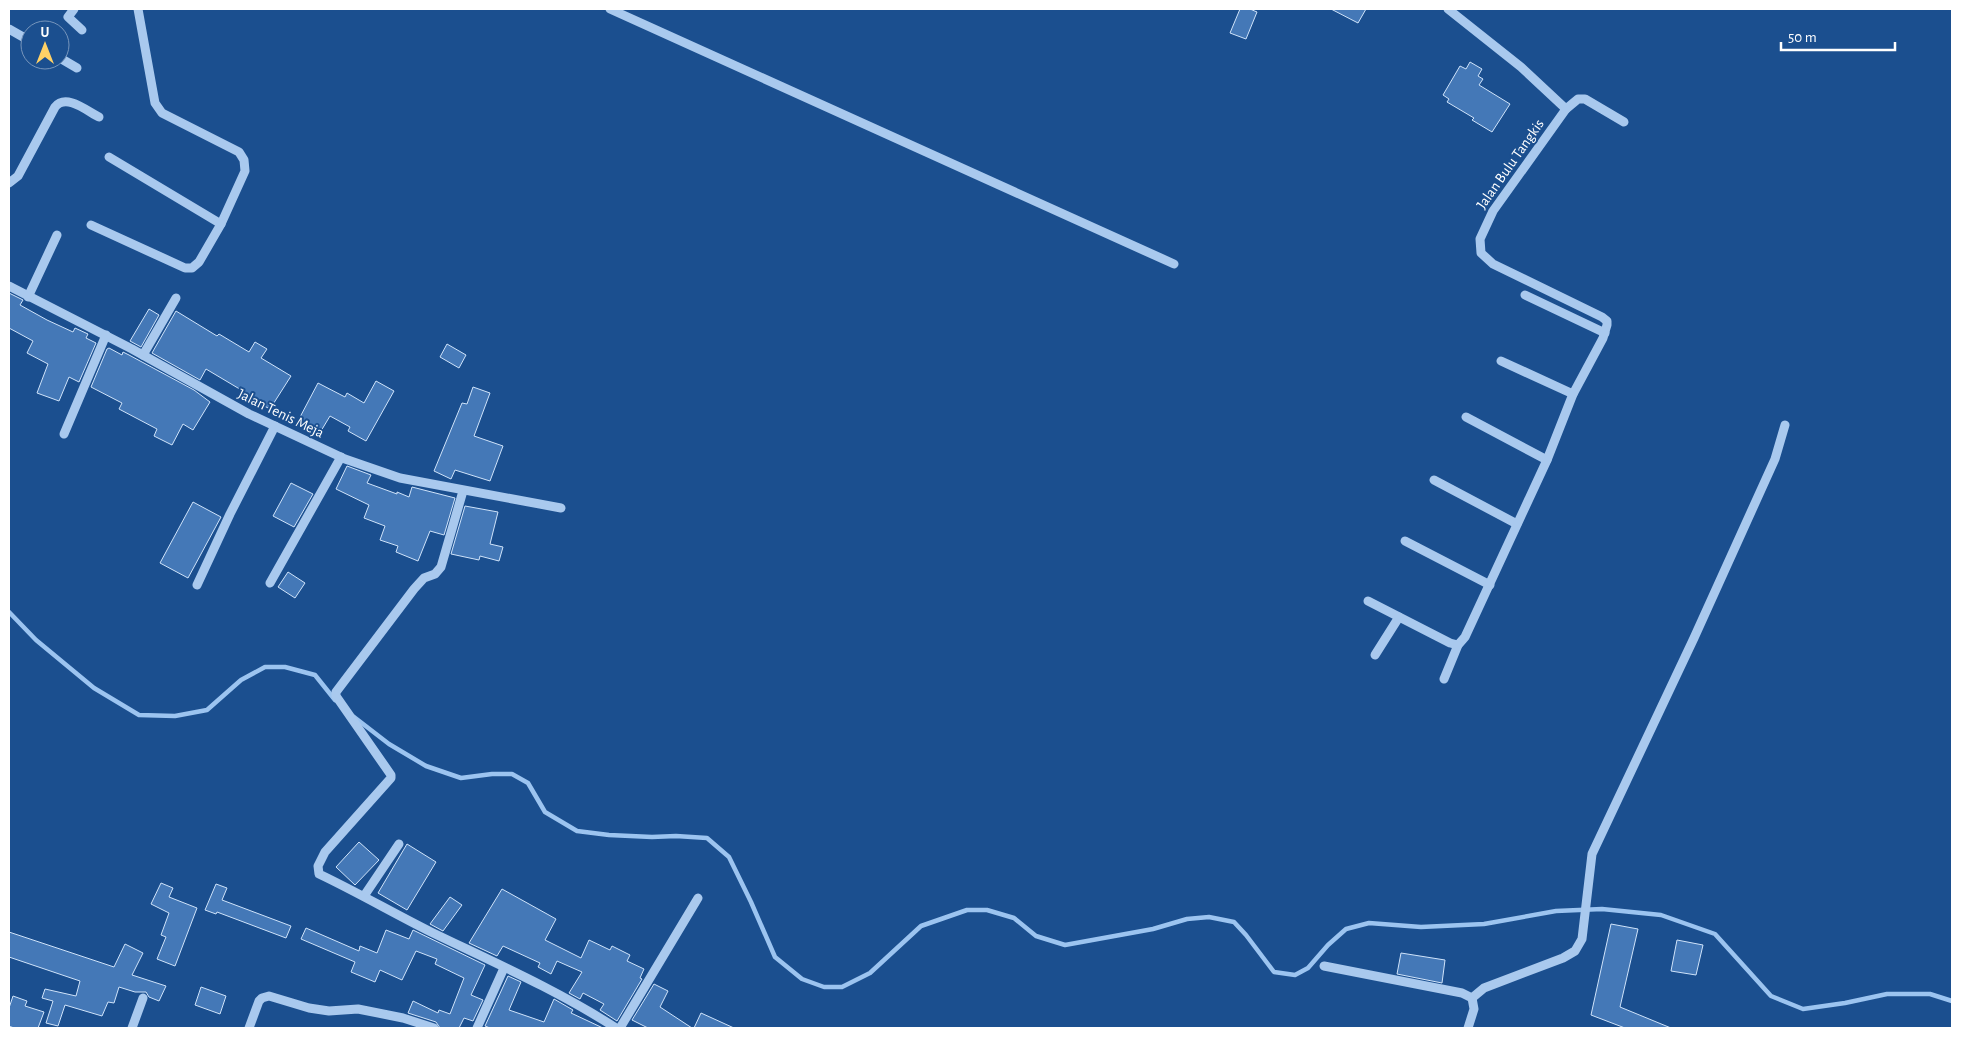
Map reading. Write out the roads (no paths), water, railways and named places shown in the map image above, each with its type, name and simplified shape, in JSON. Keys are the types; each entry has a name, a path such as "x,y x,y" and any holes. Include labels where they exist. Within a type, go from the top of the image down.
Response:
{"street":[{"path":"74,9 68,17 82,30"},
{"path":"91,225 185,268 192,268 199,262 221,224 245,171 244,160 239,152 162,113 157,108 138,9"},
{"path":"610,9 1174,264"},
{"path":"1448,9 1521,67 1566,109 1578,99 1585,99 1624,122"},
{"path":"9,29 20,35"},
{"path":"70,64 77,68"},
{"path":"9,183 18,176 60,101 64,100 72,103 99,118"},
{"name":"Jalan Bulu Tangkis","path":"1566,109 1493,211 1483,231 1480,246 1483,256 1492,264 1602,318 1607,323 1605,333"},
{"path":"109,157 221,224"},
{"path":"28,297 57,235"},
{"name":"Jalan Tenis Meja","path":"9,286 144,355 248,414 341,457 400,478 561,508"},
{"path":"1444,679 1458,645 1465,637 1547,460 1573,394 1605,333 1525,295"},
{"path":"144,355 176,298"},
{"path":"64,434 106,335"},
{"path":"1501,361 1573,394"},
{"path":"1466,417 1547,460"},
{"path":"1472,998 1484,988 1563,958 1575,951 1582,939 1592,854 1759,495 1775,459 1785,425"},
{"path":"197,585 230,514 275,426"},
{"path":"270,583 341,457"},
{"path":"1434,480 1517,524"},
{"path":"463,491 442,567 435,574 424,578 414,589 338,688 336,696 391,775 389,782 325,852 318,866 319,874 364,896 406,920 550,990 616,1028"},
{"path":"1405,540 1490,585"},
{"path":"1368,601 1450,643 1458,645"},
{"path":"1376,655 1399,617"},
{"path":"364,896 398,844"},
{"path":"620,1028 698,898"},
{"path":"1324,966 1462,993 1472,998"},
{"path":"477,1028 504,968"},
{"path":"249,1028 259,1001 269,996 309,1008 329,1011 350,1009 377,1013 403,1018 434,1028"},
{"path":"132,1028 144,998"},
{"path":"1468,1028 1474,1009 1472,998"}],"waterway":[{"path":"9,612 36,640 94,688 139,715 175,716 207,710 241,680 265,667 285,667 315,675 335,700"},
{"path":"354,717 389,744 426,766 461,778 492,774 512,774 528,783 545,812 577,831 609,835 707,838 729,857 775,957 802,979 824,987 842,987 870,973 921,926 967,910 987,910 1014,918 1036,936 1065,945 1153,929 1187,919 1209,917 1234,922 1274,972 1295,975 1308,968 1328,945 1346,929 1369,923 1421,927 1484,924 1556,911 1602,909 1661,915 1715,934 1771,996 1803,1009 1887,994 1930,994 1952,1001"}]}
